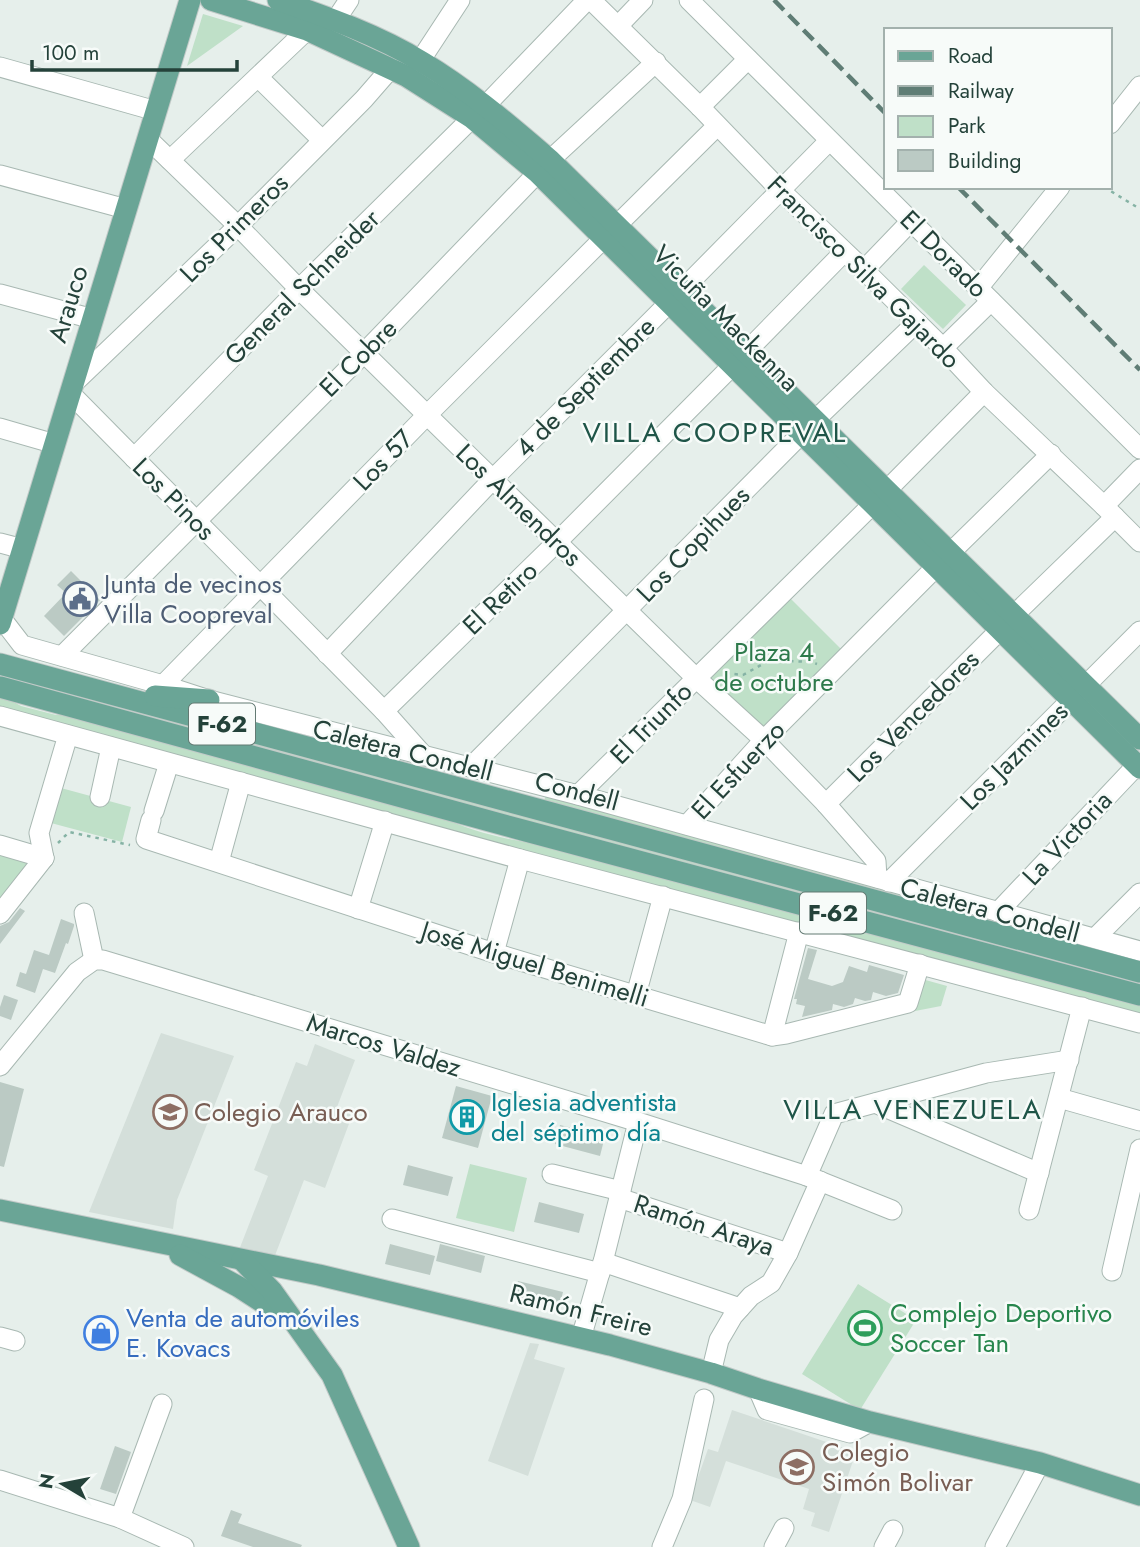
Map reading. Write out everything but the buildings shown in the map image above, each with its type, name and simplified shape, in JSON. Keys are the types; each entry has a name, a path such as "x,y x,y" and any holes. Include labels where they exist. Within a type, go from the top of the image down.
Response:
{"main road":[{"name":"Arauco","path":"1,621 190,0"},
{"name":"Vicuña Mackenna","path":"211,0 307,30 479,111"},
{"name":"Vicuña Mackenna","path":"278,0 335,21 420,61 544,167 1078,692 1138,766"},
{"name":"Condell","path":"0,664 1140,972"},
{"name":"Condell","path":"0,687 1140,995"},
{"path":"100,691 209,700"},
{"name":"Vicuña Mackenna","path":"1078,692 1140,739"},
{"name":"Ramón Freire","path":"0,1210 319,1275 581,1338 710,1373 870,1422 1040,1463 1140,1495"},
{"path":"142,1240 209,1270 298,1325"},
{"path":"242,1260 272,1291 331,1375 409,1547"},
{"path":"272,1291 285,1269"}],"street":[{"path":"335,21 349,0"},
{"path":"420,61 460,0"},
{"name":"Francisco Silva Gajardo","path":"589,0 656,62 779,190 1140,542"},
{"name":"General Schneider","path":"134,458 589,0"},
{"path":"618,26 643,0"},
{"name":"El Dorado","path":"689,0 1140,449"},
{"path":"170,160 307,30"},
{"path":"700,107 748,59"},
{"name":"El Cobre","path":"62,656 365,353 544,167 656,62"},
{"path":"0,67 156,111"},
{"name":"Los Primeros","path":"72,388 238,226 364,99 391,68"},
{"path":"258,77 322,140"},
{"path":"1112,121 1140,86"},
{"name":"Los 57","path":"163,685 426,415 717,126"},
{"name":"Los Almendros","path":"148,139 627,611 701,674 826,804 876,861 883,880"},
{"name":"4 de Septiembre","path":"327,654 493,479 829,141"},
{"path":"0,175 126,209"},
{"path":"943,348 985,294 1059,189"},
{"path":"864,270 911,221"},
{"name":"El Retiro","path":"384,711 557,542 844,252"},
{"path":"0,294 93,319"},
{"name":"Los Copihues","path":"471,767 808,426 917,322"},
{"name":"Los Pinos","path":"72,388 134,458 384,711 424,756"},
{"name":"El Triunfo","path":"578,795 984,392"},
{"path":"0,428 55,444"},
{"name":"El Esfuerzo","path":"687,825 764,740 1051,454"},
{"name":"Los Vencedores","path":"826,804 1007,622 1110,511 1140,469"},
{"path":"0,543 23,549"},
{"name":"Caletera Condell","path":"1,621 22,645 209,700 578,795 1140,951"},
{"name":"Los Jazmines","path":"883,880 1140,631"},
{"path":"0,716 520,859 1140,1023"},
{"path":"0,914 44,858 39,833 68,735"},
{"path":"100,797 111,747"},
{"path":"150,823 169,763"},
{"name":"La Victoria","path":"998,912 1138,766"},
{"path":"219,862 241,782"},
{"path":"358,909 385,821"},
{"name":"José Miguel Benimelli","path":"150,823 219,862 494,953 772,1036 908,1003 920,964"},
{"path":"0,845 44,858"},
{"path":"494,953 520,859"},
{"path":"1095,938 1140,892"},
{"path":"636,995 663,896"},
{"path":"0,1066 77,972 94,960 84,913"},
{"path":"772,1036 799,932"},
{"name":"Marcos Valdez","path":"94,960 117,963 638,1122 814,1178 892,1210"},
{"path":"1029,1210 1082,1007"},
{"path":"710,1373 719,1340 733,1316 751,1296 771,1283 788,1252 834,1114 986,1073 1069,1059"},
{"path":"1059,1098 1140,1121"},
{"path":"876,1103 1039,1173"},
{"path":"581,1338 638,1122"},
{"path":"1112,1271 1140,1149"},
{"name":"Ramón Araya","path":"552,1174 788,1252"},
{"path":"392,1219 601,1267 740,1308"},
{"path":"662,1547 682,1499 704,1399"},
{"path":"120,1518 162,1404"},
{"path":"995,1547 1040,1463"},
{"path":"0,1480 120,1518 184,1547"},
{"path":"774,1547 784,1528"}],"path":[{"path":"1107,189 1140,209"},
{"path":"701,674 743,675 770,660 811,662 834,669"},
{"path":"44,858 69,832 128,845 150,823"}],"shaded area":[{"name":"Colegio Arauco","path":"161,1033 234,1056 177,1200 173,1229 89,1212"},
{"path":"315,1044 355,1060 337,1107 353,1113 325,1188 304,1180 274,1258 239,1250 268,1176 254,1170 296,1062 307,1066"},
{"path":"530,1343 539,1344 534,1359 565,1368 528,1476 488,1461"},
{"name":"Colegio Simón Bolivar","path":"732,1410 856,1452 829,1532 811,1526 815,1513 803,1509 809,1489 726,1461 710,1507 690,1500 708,1449 718,1452"}],"green space":[{"path":"203,14 243,26 187,66"},
{"path":"924,265 966,305 943,329 901,289"},
{"name":"Plaza 4 de octubre","path":"787,595 846,654 762,736 702,680"},
{"path":"16,677 1140,981 1140,988 13,685"},
{"path":"0,694 21,706 56,715 67,713 440,816 484,833 561,847 1140,1004 1140,1014 0,712"},
{"path":"61,788 131,807 122,842 51,823"},
{"path":"546,796 1140,958 1140,965 544,800"},
{"path":"0,852 23,858 29,864 0,911"},
{"path":"922,979 947,986 941,1006 910,1012"},
{"path":"470,1164 527,1178 514,1232 456,1218"},
{"path":"858,1284 916,1320 860,1410 802,1374"}],"railway":[{"path":"774,0 884,112"},
{"path":"960,189 1140,370"}],"place":[{"name":"Junta de vecinos Villa Coopreval","path":"80,599"},
{"name":"Colegio Arauco","path":"170,1112"},
{"name":"Iglesia adventista del séptimo día","path":"467,1117"},
{"name":"Complejo Deportivo Soccer Tan","path":"865,1328"},
{"name":"Venta de automóviles E. Kovacs","path":"101,1333"},
{"name":"Colegio Simón Bolivar","path":"797,1467"}],"district":[{"name":"VILLA COOPREVAL","path":"715,432"},
{"name":"VILLA VENEZUELA","path":"913,1109"}]}
